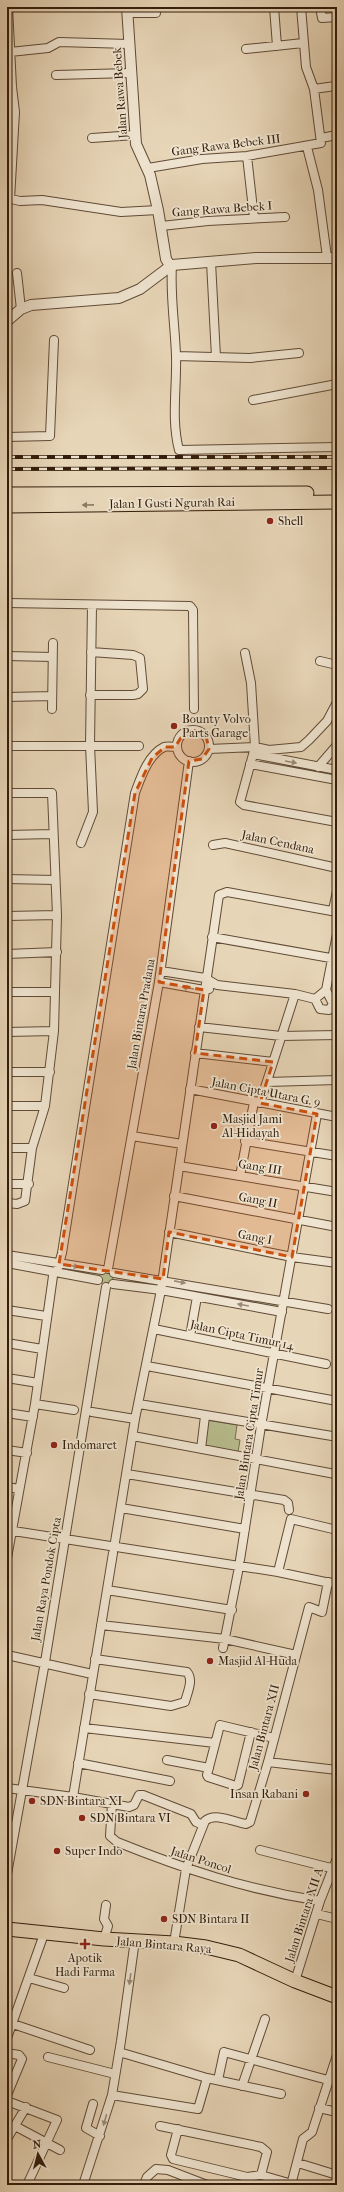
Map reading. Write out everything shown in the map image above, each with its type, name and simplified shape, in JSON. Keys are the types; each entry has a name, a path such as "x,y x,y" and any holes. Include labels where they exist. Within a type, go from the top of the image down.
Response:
{"main road":[{"name":"Jalan I Gusti Ngurah Rai","path":"7,506 156,498 337,493"},
{"name":"Jalan I Gusti Ngurah Rai","path":"7,494 337,502"},
{"name":"Jalan Bintara Raya","path":"7,1929 104,1940 135,1940 206,1947 239,1955 337,1997"}],"street":[{"path":"8,7 8,36 10,52 9,87 15,112 9,198 20,202 42,200 120,212 158,210"},
{"path":"274,7 277,46"},
{"path":"301,7 306,67 314,90 321,138 320,144 307,147 334,258 337,263"},
{"path":"320,7 322,18 337,17"},
{"path":"127,10 156,13"},
{"name":"Jalan Rawa Bebek","path":"127,10 130,73 136,144 148,168 158,210 166,259 172,265"},
{"path":"10,52 48,48 59,42 129,44"},
{"path":"246,49 303,43"},
{"path":"56,75 130,73"},
{"path":"314,90 337,84"},
{"path":"92,138 136,135"},
{"path":"321,138 337,135"},
{"name":"Gang Rawa Bebek III","path":"148,168 202,158 247,156 307,147"},
{"path":"247,156 254,218"},
{"name":"Gang Rawa Bebek I","path":"161,226 254,218 285,217"},
{"path":"7,321 21,309 31,305 119,298 140,289 172,265 256,258 334,258"},
{"path":"211,262 216,357"},
{"path":"172,265 171,287 176,356 174,428 178,450 337,447"},
{"path":"18,273 21,309"},
{"path":"7,437 50,436 54,340"},
{"path":"176,356 250,358 299,353"},
{"path":"253,400 337,384"},
{"path":"7,603 190,606 193,610 194,709"},
{"path":"81,843 93,812 90,745 92,605"},
{"path":"52,643 52,709"},
{"path":"90,695 132,695 138,694 143,689 140,658 91,652"},
{"path":"246,653 251,683 254,751 240,800 241,803 337,822"},
{"path":"7,656 52,656"},
{"path":"320,661 337,665"},
{"path":"7,697 52,696"},
{"path":"209,749 254,751 301,747 327,721 337,702"},
{"path":"194,730 206,736 209,749 202,759 189,761 179,753 177,747 180,737 188,731 194,730"},
{"path":"318,767 337,745"},
{"path":"7,746 139,746"},
{"path":"7,1558 9,1531 27,1453 35,1404 46,1316 56,1270 62,1253 135,793 142,775 152,758 165,747 177,747"},
{"path":"254,751 318,767 337,770"},
{"name":"Jalan Bintara Pradana","path":"108,1271 161,971 189,761"},
{"path":"250,764 337,780"},
{"path":"7,793 52,793 54,880 57,915 54,1031 45,1106 32,1148 29,1184 23,1203 7,1203"},
{"path":"7,834 53,834"},
{"name":"Jalan Cendana","path":"213,845 225,843 337,868"},
{"path":"7,879 54,880"},
{"path":"115,1542 136,1419 163,1279 217,900 223,892 335,911 337,891"},
{"path":"7,916 57,915"},
{"path":"161,971 206,978 217,985 295,994 315,998 326,990 335,959 337,934"},
{"path":"212,937 335,959"},
{"path":"7,954 57,952"},
{"path":"159,982 204,990 217,985"},
{"path":"315,998 320,1009 329,1010 333,1004 326,990"},
{"path":"7,992 55,992"},
{"path":"240,1176 245,1141 257,1102 267,1082 295,994"},
{"path":"199,1027 281,1036 337,1035"},
{"path":"7,1032 54,1031"},
{"path":"195,1052 273,1062"},
{"path":"7,1072 50,1072"},
{"path":"267,1082 337,1080"},
{"name":"Jalan Cipta Utara G. 9","path":"190,1089 337,1117"},
{"path":"7,1106 45,1106"},
{"name":"Jalan Bintara Cipta Timur","path":"223,1648 232,1610 252,1494 261,1426 318,1114"},
{"path":"132,1136 182,1144"},
{"path":"245,1141 337,1156"},
{"path":"7,1148 32,1148"},
{"name":"Gang III","path":"179,1166 337,1192"},
{"path":"7,1184 29,1184"},
{"name":"Gang II","path":"174,1196 337,1227"},
{"name":"Gang I","path":"169,1232 292,1257 337,1263"},
{"path":"7,1255 56,1270 98,1280 100,1284 109,1286 161,1290 282,1312"},
{"path":"7,1263 56,1270 108,1271 163,1279 328,1309"},
{"path":"98,1280 98,1275 108,1271"},
{"path":"108,1271 116,1278 109,1286"},
{"name":"Jalan Raya Pondok Cipta","path":"7,1874 45,1662 109,1286"},
{"path":"190,1336 197,1297"},
{"path":"7,1310 46,1316"},
{"name":"Jalan Cipta Timur 14","path":"154,1330 190,1336 274,1355 326,1364"},
{"path":"7,1343 42,1349"},
{"path":"147,1366 337,1401"},
{"path":"7,1378 38,1383"},
{"path":"35,1404 74,1410"},
{"path":"139,1404 261,1426 332,1436"},
{"path":"92,1412 136,1419"},
{"path":"7,1413 32,1418"},
{"path":"201,1448 205,1416"},
{"path":"133,1436 334,1474"},
{"path":"7,1450 27,1453"},
{"path":"127,1474 284,1500 288,1503 289,1510"},
{"path":"7,1487 19,1489"},
{"path":"121,1508 245,1529"},
{"path":"278,1572 291,1519 337,1530"},
{"path":"9,1531 65,1538 278,1572 328,1582 337,1581"},
{"path":"73,1797 113,1553"},
{"name":"Jalan Bintara XII","path":"203,1825 209,1817 215,1816 249,1823 268,1762 309,1607 322,1612 328,1582"},
{"path":"107,1590 232,1610"},
{"path":"101,1625 225,1639 296,1655"},
{"path":"7,1655 45,1662 92,1674"},
{"path":"89,1694 171,1706 185,1702 190,1681 190,1676 187,1672 95,1659"},
{"path":"251,1732 238,1785 236,1786 211,1779 207,1775 220,1725 251,1732 274,1738"},
{"path":"84,1728 215,1743"},
{"path":"167,1760 209,1768"},
{"path":"268,1762 337,1769"},
{"path":"78,1763 170,1781"},
{"path":"7,1788 22,1789 129,1807 134,1805 139,1795 143,1795 191,1814 196,1822 203,1825 186,1869 174,1943"},
{"name":"Jalan Poncol","path":"112,1804 109,1828 112,1839 186,1869 230,1883 320,1900"},
{"path":"260,1850 335,1864"},
{"name":"Jalan Bintara XII A","path":"295,1980 317,1914 320,1900 335,1864"},
{"path":"104,1940 108,1927 104,1919 106,1905"},
{"path":"317,1914 337,1919"},
{"path":"8,2036 44,1934"},
{"path":"83,2185 112,2095 135,1940"},
{"path":"29,1978 64,1988"},
{"path":"242,2086 265,2019"},
{"path":"13,2024 90,2050"},
{"path":"119,2052 207,2078 281,2094"},
{"path":"218,2080 224,2052 328,2080"},
{"path":"7,2053 19,2056 22,2059 7,2095"},
{"path":"178,2129 171,2155 174,2159 246,2177 261,2175 292,2185 303,2139 312,2132 337,2054"},
{"path":"48,2057 115,2074"},
{"path":"112,2095 198,2109 207,2078"},
{"path":"7,2101 58,2120 27,2185"},
{"path":"93,2104 86,2128 100,2136"},
{"path":"7,2139 26,2107"},
{"path":"319,2108 337,2112"},
{"path":"14,2126 60,2150"},
{"path":"160,2126 262,2147 267,2152 261,2175"},
{"path":"298,2163 337,2175"},
{"path":"144,2185 147,2178 156,2169 168,2170 207,2185"}],"highlighted area":[{"path":"194,730 206,736 209,749 202,759 189,761 159,982 204,990 195,1053 273,1062 260,1103 317,1114 292,1257 169,1232 163,1279 59,1264 135,793 152,758 165,747 175,747 184,733"}],"green space":[{"path":"106,1271 111,1273 113,1278 111,1283 106,1285 101,1283 99,1278 101,1273"},
{"path":"164,1281 282,1304 281,1310 163,1289"},
{"path":"206,1420 237,1425 235,1439 240,1440 238,1452 202,1447"}],"railway":[{"path":"7,457 337,457"},
{"path":"7,469 337,468"}],"place":[{"name":"Shell","path":"270,521"},
{"name":"Bounty Volvo Parts Garage","path":"174,726"},
{"name":"Masjid Jami Al-Hidayah","path":"214,1126"},
{"name":"Indomaret","path":"54,1445"},
{"name":"Masjid Al-Huda","path":"210,1661"},
{"name":"Insan Rabani","path":"306,1794"},
{"name":"SDN Bintara XI","path":"32,1801"},
{"name":"SDN Bintara VI","path":"82,1818"},
{"name":"Super Indo","path":"57,1851"},
{"name":"SDN Bintara II","path":"164,1919"},
{"name":"Apotik Hadi Farma","path":"85,1944"}]}
